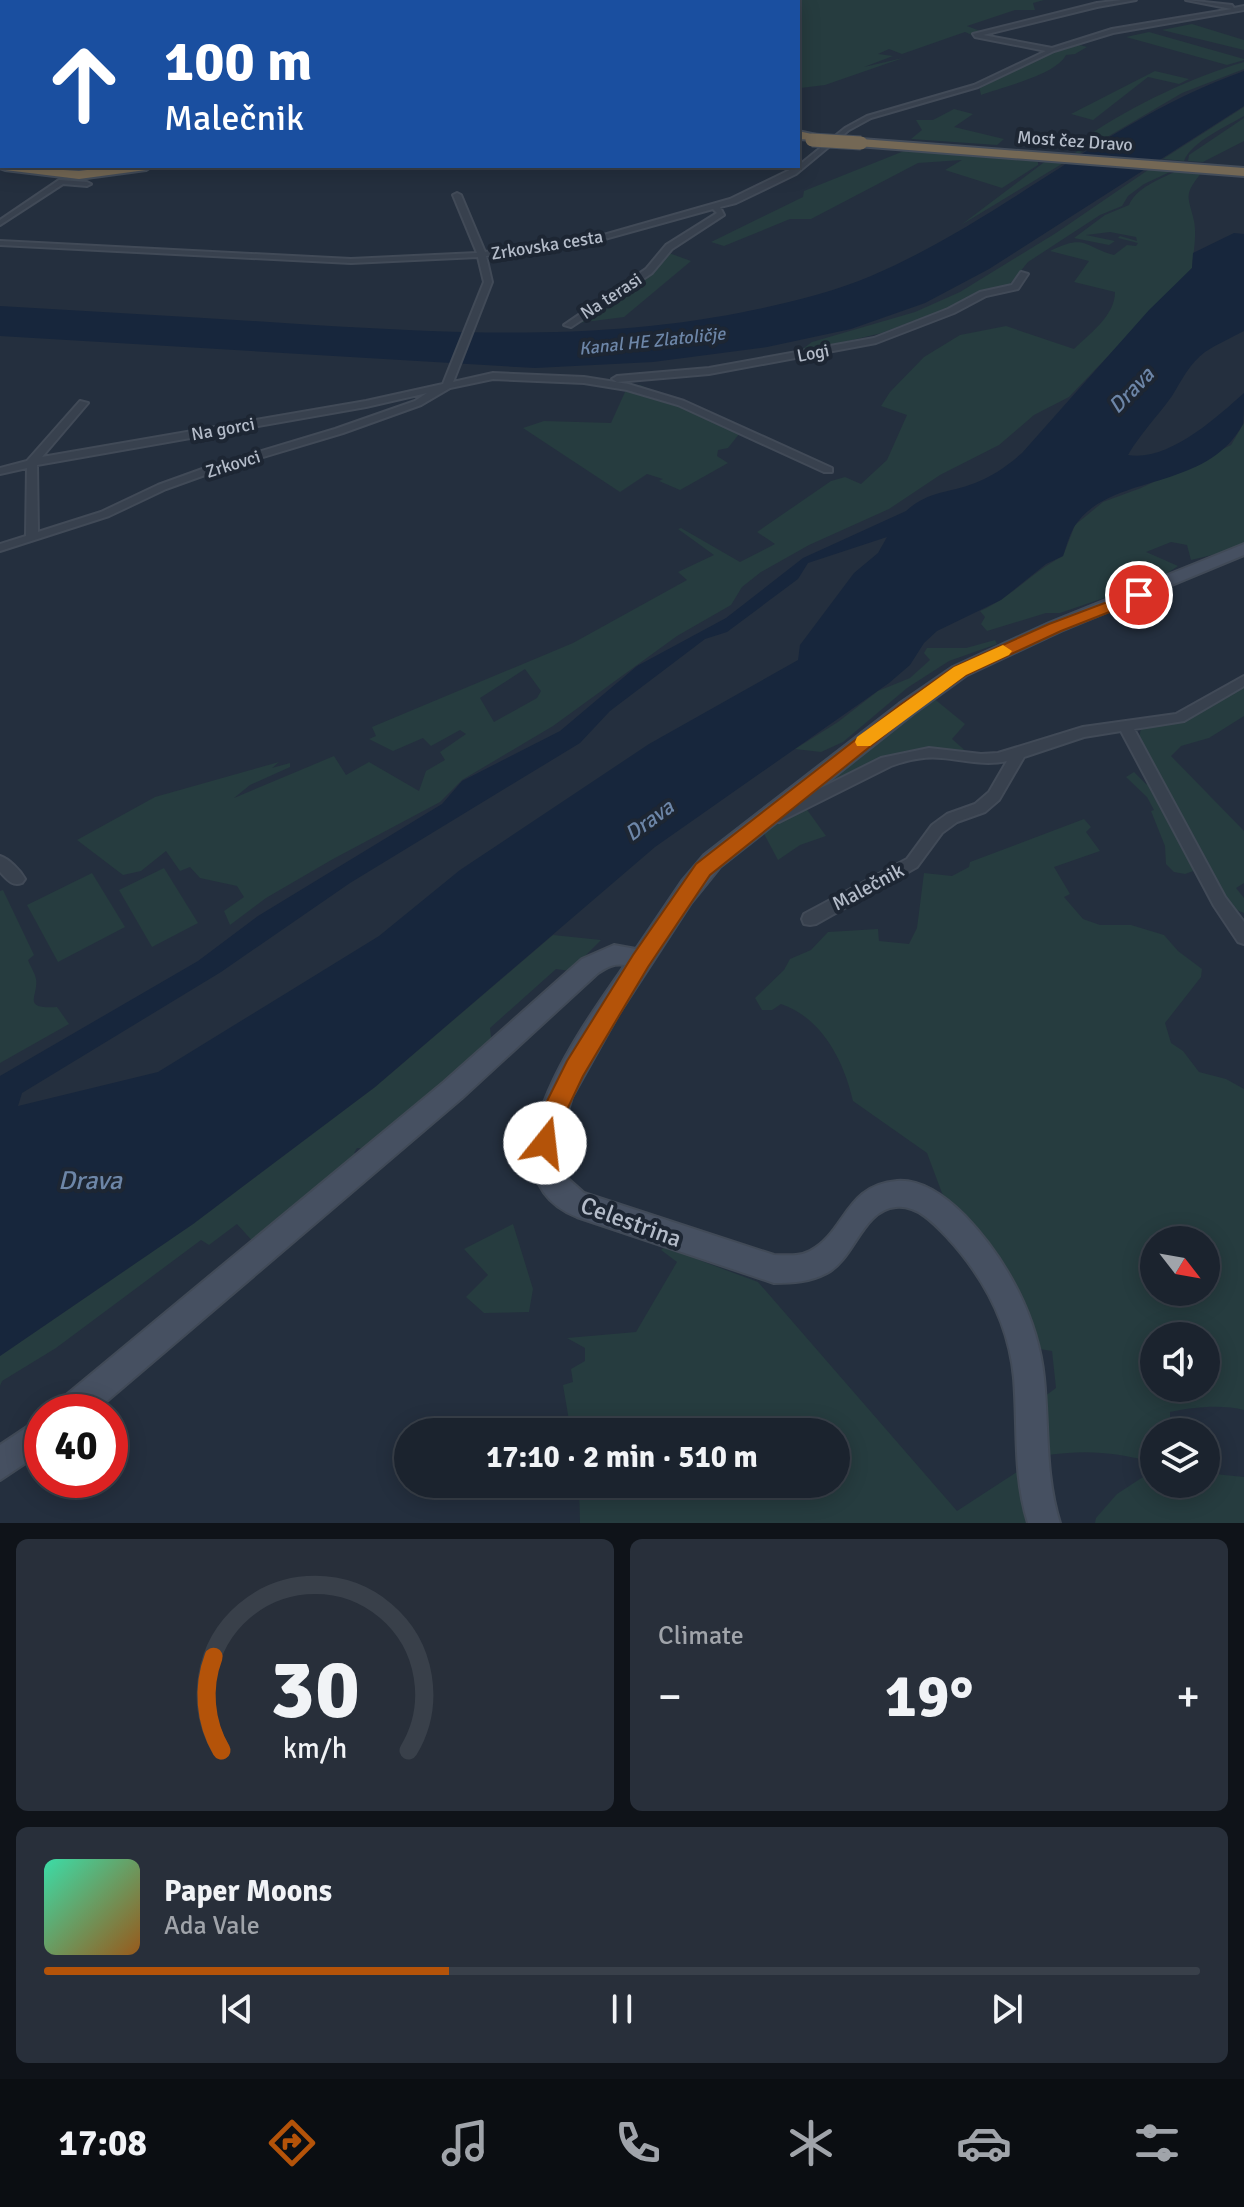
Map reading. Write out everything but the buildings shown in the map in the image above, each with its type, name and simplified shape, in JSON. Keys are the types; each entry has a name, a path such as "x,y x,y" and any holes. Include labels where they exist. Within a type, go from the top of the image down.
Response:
{"highway":[{"name":"Most čez Dravo","path":"800,137 1244,170"},
{"path":"30,168 79,175 131,168"},
{"path":"45,168 81,171 112,168"}],"street":[{"name":"Zrkovska cesta","path":"1052,50 975,35 1097,5 1133,0"},
{"name":"Zrkovska cesta","path":"1189,0 1243,9"},
{"name":"Zrkovska cesta","path":"800,166 869,117 973,87 1052,50 1112,31 1243,9"},
{"name":"Zrkovska cesta","path":"0,243 351,261 482,255 601,238 716,207 783,178 797,168"},
{"path":"0,223 62,182 87,184"},
{"path":"447,386 488,282 482,255 457,195"},
{"name":"Na terasi","path":"568,325 649,271 669,247 721,213 716,207"},
{"name":"Logi","path":"584,380 709,371 876,340 951,311 983,294 1015,287 1021,283 1024,274"},
{"name":"Logi","path":"447,386 493,376 584,380 628,387 681,403 828,470"},
{"name":"Na gorci","path":"0,471 32,462 366,404 447,386"},
{"name":"Zrkovci","path":"0,548 105,514 187,478 405,408 447,386"},
{"path":"32,538 32,462 83,403"},
{"path":"91,1394 453,1090 590,966 607,954 618,953 641,961 703,870 906,709 960,671 1055,627 1200,570 1244,549"},
{"path":"762,821 811,802 886,762 905,756 943,753 987,761 1083,732 1126,728 1191,713 1244,680"},
{"path":"1126,728 1201,861 1218,900 1240,919 1244,937"},
{"name":"Malečnik","path":"810,919 912,863 937,829 952,818 980,808 994,796 1019,753"},
{"path":"0,862 17,879"},
{"name":"Celestrina","path":"641,961 568,1081 550,1119 545,1156 554,1185 577,1204 607,1216 760,1266 787,1270 800,1270 824,1261 840,1244 860,1213 878,1198 903,1194 930,1204 971,1244 1005,1292 1019,1324 1029,1379 1033,1476 1044,1523"},
{"path":"0,1464 24,1446"}],"green space":[{"path":"800,0 1044,0 1033,3 1035,10 1015,10 967,26 983,32 972,35 965,32 902,54 889,49 878,54 893,56 864,67 903,58 825,85 801,88"},
{"path":"1192,24 1244,40 1244,50 1162,30"},
{"path":"1149,32 1244,60 1227,65 1126,37"},
{"path":"1076,44 1087,47 1066,55 1051,69 1040,74 981,95 979,86 1055,50"},
{"path":"1244,62 1244,69 1182,93 1080,153 1075,153 1089,135 1144,102"},
{"path":"1155,71 1189,79 1179,84 1148,77 1093,120 1071,114"},
{"path":"1244,107 1244,116 1194,147 1184,161 1163,159"},
{"path":"954,109 973,114 954,127 1004,139 997,145 911,139 922,130 916,120 933,120"},
{"path":"1244,118 1244,141 1203,162 1188,161 1189,155"},
{"path":"904,151 1038,161 1038,165 1002,188 945,170 962,160 918,163 811,219 790,219 724,246 711,242 803,197 804,191"},
{"path":"1047,160 1065,162 961,225"},
{"path":"1151,168 1174,170 1144,184 1128,196 1122,206 1100,215 1028,262 1010,284 882,333 797,353 812,342 915,312 960,292 1056,233"},
{"path":"1176,171 1202,172 1189,196 1195,227 1192,268 1069,397 1034,415 999,445 940,475 889,509 809,545 761,572 742,587 731,605 677,636 553,726 462,780 440,802 266,898 230,925 224,911 244,897 237,886 200,878 190,867 180,871 166,851 141,871 123,875 77,840 155,797 279,762 272,768 290,763 290,767 250,785 234,798 334,756 346,775 369,762 419,791 426,771 445,760 440,752 466,734 460,730 431,746 423,738 393,751 369,739 376,736 372,727 573,643 687,580 678,572 714,555 678,529 740,562 775,544 757,532 831,481 845,477 861,484 887,460 907,415 881,406 890,392 924,357 960,335 1006,326 1074,349 1106,317 1115,292 1074,282 1089,261 1050,251 1078,242 1114,255 1127,245 1136,246 1138,243 1118,238 1137,241 1136,237 1110,232 1086,235 1115,241 1109,245 1074,238 1105,215 1129,205 1143,189","holes":["525,669 541,691 537,698 494,722 480,698"]},
{"path":"669,253 691,261 624,317 577,323 654,272"},
{"path":"640,385 718,416 713,420 739,434 728,448 718,450 717,456 728,463 680,490 659,481 663,479 647,474 620,492 523,428 544,421 611,423 625,392"},
{"path":"1244,423 1244,544 1233,550 1191,560 1187,545 1171,542 1146,552 1178,566 1166,574 1168,576 1060,613 1046,613 987,631 981,624 985,617 980,611 1063,556 1075,525 1103,502 1141,488 1231,445"},
{"path":"995,640 997,644 949,661 907,688 843,742 821,752 795,749 838,722 878,691 910,678 930,660 924,653 927,648 966,648"},
{"path":"1244,686 1244,716 1209,738 1181,746 1171,756 1244,831 1244,883 1236,888 1244,898 1244,913 1231,908 1211,876 1197,842 1139,739 1141,728 1192,717"},
{"path":"932,697 965,724 952,739 969,754 905,753 872,764 814,795 807,790"},
{"path":"1134,772 1146,784 1156,787 1199,869 1185,874 1174,872 1166,864 1165,846 1151,811 1154,810 1147,797 1126,777"},
{"path":"805,807 826,836 800,845 778,860 762,830"},
{"path":"1084,819 1091,827 1086,832 1100,851 1054,867 1070,894 1064,897 1083,919 1100,925 1131,925 1164,935 1178,951 1202,969 1201,977 1165,1023 1171,1043 1183,1051 1199,1072 1226,1079 1244,1089 1244,1410 1207,1407 1170,1412 1170,1418 1140,1418 1140,1459 1099,1453 1042,1456 1041,1399 1056,1388 1052,1351 1034,1348 945,1201 927,1153 853,1101 837,1056 808,1019 781,1004 772,1010 762,1010 755,998 784,970 790,959 811,950 828,932 878,929 879,941 909,944 917,928 924,873 952,876 969,867 970,862"},
{"path":"164,868 198,923 152,947 119,890"},
{"path":"92,873 125,927 58,962 27,905"},
{"path":"3,890 34,955 28,960 36,979 35,1004 57,1007 69,1024 0,1063 0,891"},
{"path":"553,935 601,940 570,971 556,969 490,1028 492,1044 373,1149 357,1148 354,1153 367,1154 257,1246 237,1224 209,1245 201,1240 56,1348 2,1381 0,1386 0,1356 193,1224 375,1087"},
{"path":"513,1224 533,1289 529,1312 484,1313 466,1297 488,1275 464,1249"},
{"path":"664,1247 758,1282 957,1511 1020,1470 1032,1523 580,1523 579,1498 850,1498 850,1418 569,1418 563,1385 573,1382 571,1369 585,1361 585,1348 567,1338 636,1332 677,1262 661,1250"},
{"path":"1220,1475 1244,1477 1244,1523 1095,1523 1117,1494 1140,1479 1140,1498 1220,1498"}],"water":[{"name":"Kanal HE Zlatoličje","path":"1244,71 1244,106 989,269 925,303 851,329 767,347 653,362 535,368 0,336 0,306 370,328 537,332 647,326 773,306 871,276 919,253 1148,115"},
{"name":"Drava","path":"1234,233 1244,234 1244,331 1205,352 1194,362 1128,455 1159,452 1175,445 1206,425 1244,393 1243,424 1227,446 1206,461 1110,497 1090,510 1074,527 1063,556 1046,564 1001,600 937,631 924,643 910,665 889,683 655,847 375,1087 193,1224 0,1356 0,1076 198,961 258,916 442,804 462,781 560,731 637,666 726,618 803,558 906,511 923,499 975,483 1005,466 1022,453 1149,310 1192,268 1193,253","holes":["887,537 878,553 854,573 800,645 798,660 649,744 460,870 379,936 158,1072 18,1106 22,1093 221,972 350,883 580,743 610,711 705,639 727,632 798,579 808,563"]}],"slow traffic":[{"path":"864,742 960,671 1003,651"}],"route":[{"path":"545,1143 558,1100 602,1022 687,891 712,861 906,709 960,671 1055,627 1139,595"}]}
